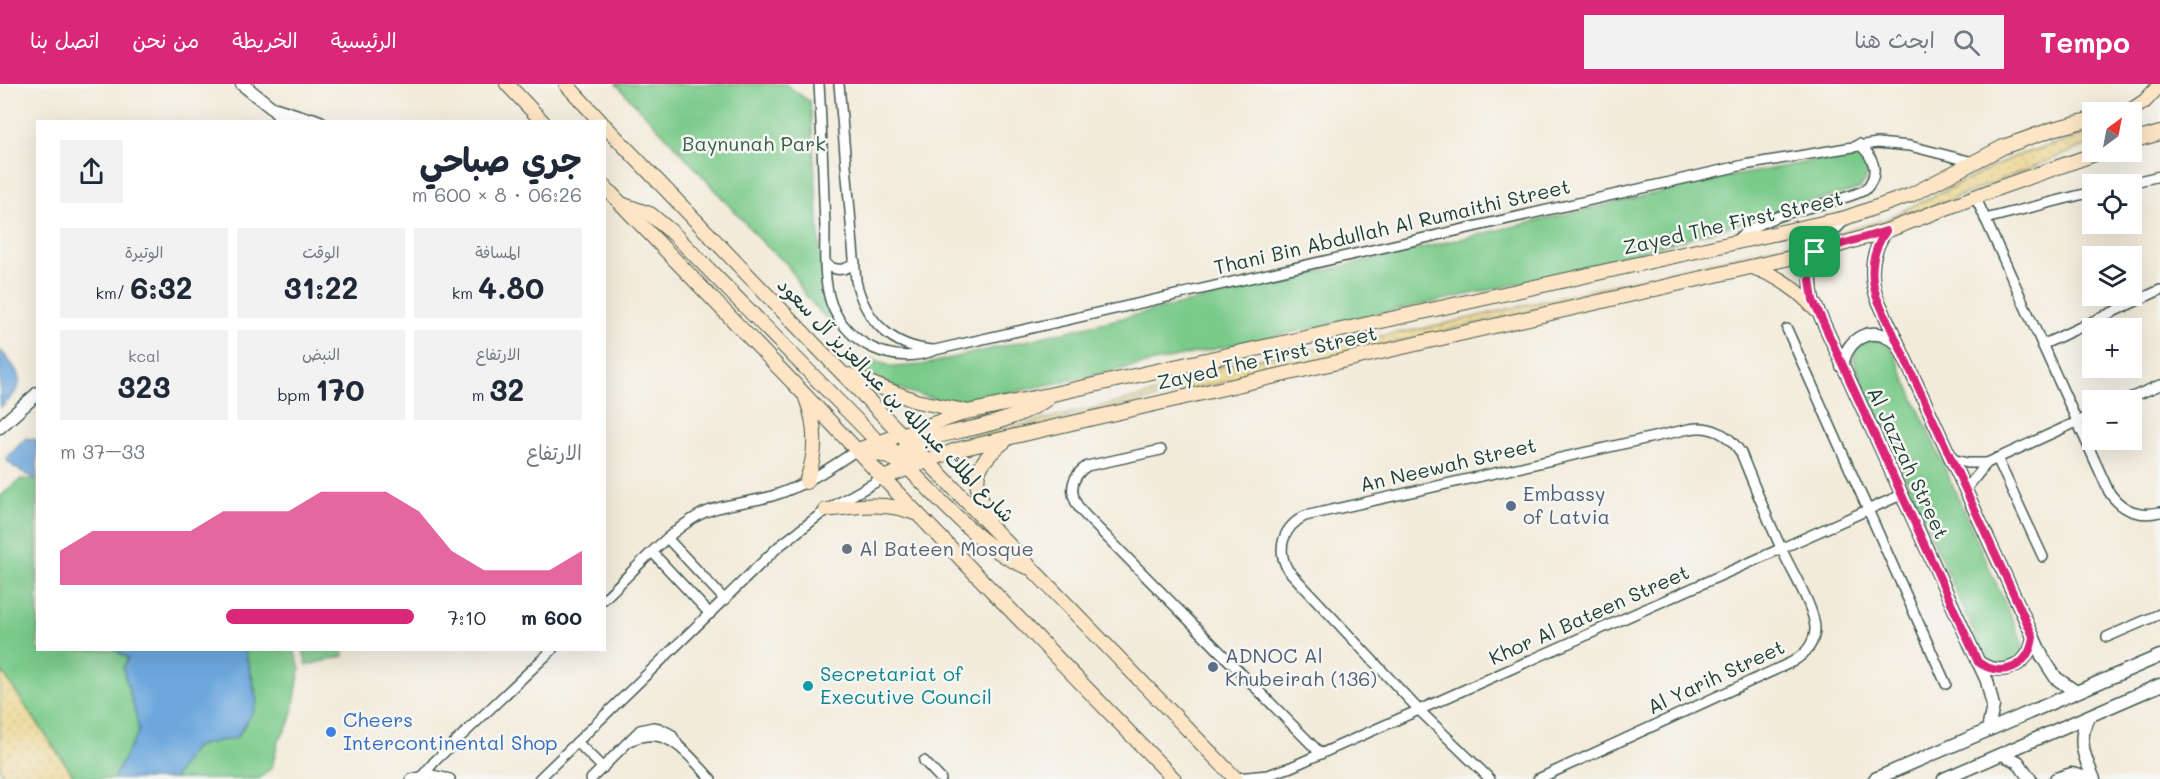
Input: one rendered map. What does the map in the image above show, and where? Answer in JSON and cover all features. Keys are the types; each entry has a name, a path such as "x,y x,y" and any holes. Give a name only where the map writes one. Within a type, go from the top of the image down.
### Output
{"main road":[{"path":"507,84 541,120"},
{"name":"شارع الملك عبدالله بن عبدالعزيز آل سعود","path":"566,84 600,120"},
{"path":"2142,103 2160,85"},
{"path":"2142,108 2160,103"},
{"name":"Zayed The First Street","path":"857,450 878,442 907,438 967,411 1053,394 1845,218 1911,195 2003,147 2053,129 2082,122"},
{"name":"شارع الملك عبدالله بن عبدالعزيز آل سعود","path":"606,126 1236,779"},
{"path":"2142,138 2160,133"},
{"name":"Zayed The First Street","path":"883,478 956,450 1011,436 1815,252 1886,231 1975,196 2082,159"},
{"path":"606,188 1174,779"},
{"path":"622,204 660,220 878,442 994,550 1012,562 1033,569"},
{"path":"1752,267 1785,282 1816,310"},
{"path":"841,372 878,388 916,400 946,409 967,411"},
{"path":"804,394 815,435 813,461 806,482"},
{"path":"883,478 884,466 891,453 907,438 1013,417 1053,394"},
{"path":"996,531 978,495 977,479 985,458 1011,436"},
{"path":"857,450 928,460"},
{"path":"826,510 883,506 902,508 920,515"}],"street":[{"name":"Thani Bin Abdullah Al Rumaithi Street","path":"819,84 828,291 834,309 844,326 859,341 878,351 901,356 921,355 1744,165 1859,144 1897,144 1973,162"},
{"name":"Thani Bin Abdullah Al Rumaithi Street","path":"840,84 856,280 862,301 876,326 904,344 935,350"},
{"path":"246,85 283,120"},
{"path":"272,108 304,120"},
{"path":"1732,243 1743,233 1761,223 1865,190 1872,181 1874,165 1869,154 1859,144"},
{"path":"2142,180 2160,176"},
{"path":"1985,219 2082,195"},
{"path":"1975,196 2114,499 2133,512 2150,514 2160,512"},
{"path":"1815,252 1845,218"},
{"name":"Al Jazzah Street","path":"1886,231 1874,256 1872,276 1877,298 2051,672 2076,692"},
{"name":"Al Jazzah Street","path":"1815,252 1810,280 1816,310 1978,662 1992,697 1992,714 1988,730"},
{"path":"826,264 836,270 841,270 855,262"},
{"path":"2042,345 2160,290"},
{"path":"1787,329 1946,684"},
{"path":"1842,366 1849,347 1866,335 1879,334 1898,344"},
{"path":"2142,393 2160,385"},
{"path":"0,427 36,395"},
{"path":"1952,459 1967,463 1987,463 2082,420"},
{"name":"An Neewah Street","path":"1419,710 1288,570 1282,557 1282,543 1288,529 1298,519 1666,434 1705,428 1720,432 1737,446 1781,549"},
{"name":"Zayed The First Street","path":"606,597 683,525 704,513 729,504 774,495 806,482 857,450"},
{"path":"1161,450 1087,466 1078,473 1073,483 1074,501 1086,516 1320,754"},
{"path":"1998,458 2043,557"},
{"path":"1966,489 1987,463"},
{"name":"Zayed The First Street","path":"539,779 778,547 826,510 883,478"},
{"name":"Khor Al Bateen Street","path":"1236,779 1258,777 1291,767 1901,495"},
{"path":"668,539 725,600"},
{"name":"Al Yarih Street","path":"1538,779 1792,662 1805,652 1814,638 1814,621 1781,549"},
{"path":"653,553 710,614"},
{"path":"2107,637 2160,614"},
{"path":"1978,662 1997,670 2011,669 2027,656 2033,636"},
{"path":"423,775 551,651"},
{"path":"1875,779 2160,656"},
{"path":"1944,779 2160,686"},
{"path":"1419,710 1490,779"},
{"path":"2088,717 2082,731 2082,746 2092,779"},
{"path":"591,779 627,744 639,737 653,735 666,738 678,745 711,779"},
{"path":"577,742 603,768"},
{"path":"2002,754 2018,762 2030,779"},
{"path":"924,761 941,779"},
{"path":"1284,779 1291,767"},
{"path":"2056,779 2072,774 2092,779"},
{"path":"411,779 423,775 450,779"}],"sand":[{"path":"2082,136 2082,147 1963,195 1840,239 954,445 953,441 1174,389 1220,366 1436,326 1837,233 1884,220 2016,156"},
{"path":"0,669 76,779 4,779 0,769"}],"green space":[{"name":"Baynunah Park","path":"616,84 785,84 810,102 823,293 836,329 806,296 787,264 765,245"},
{"path":"1851,154 1865,159 1867,164 1868,172 1859,189 1559,275 958,404 897,388 863,371 864,364 871,359 893,367 922,365 1712,180"},
{"path":"1865,339 1882,340 1891,347 2023,644 2022,654 2010,668 1987,662 1854,361 1855,350"},
{"path":"21,479 36,480 36,651 117,651 128,658 123,668 139,731 113,779 76,779 0,669 0,497"},
{"path":"245,651 294,651 300,669 291,720 278,742 272,767 259,779 173,779 194,748 236,738 255,704 254,686"},
{"path":"303,651 343,651 344,656 307,665"}],"water":[{"path":"0,350 17,373 19,385 0,408"},
{"path":"26,438 36,440 36,479 14,467 6,459"},
{"path":"117,651 245,651 257,702 236,738 194,748 173,779 113,779 139,731 123,668 128,658"}],"place":[{"name":"Embassy of Latvia","path":"1511,506"},
{"name":"Al Bateen Mosque","path":"847,549"},
{"name":"ADNOC Al Khubeirah (136)","path":"1213,667"},
{"name":"Secretariat of Executive Council","path":"808,686"},
{"name":"Cheers Intercontinental Shop","path":"331,732"}],"route":[{"path":"1886,231 1876,247 1872,265 1873,288 2033,636 2031,650 2027,656 2011,669 1990,669 1978,662 1816,310 1810,280 1815,252 1886,231"}]}
